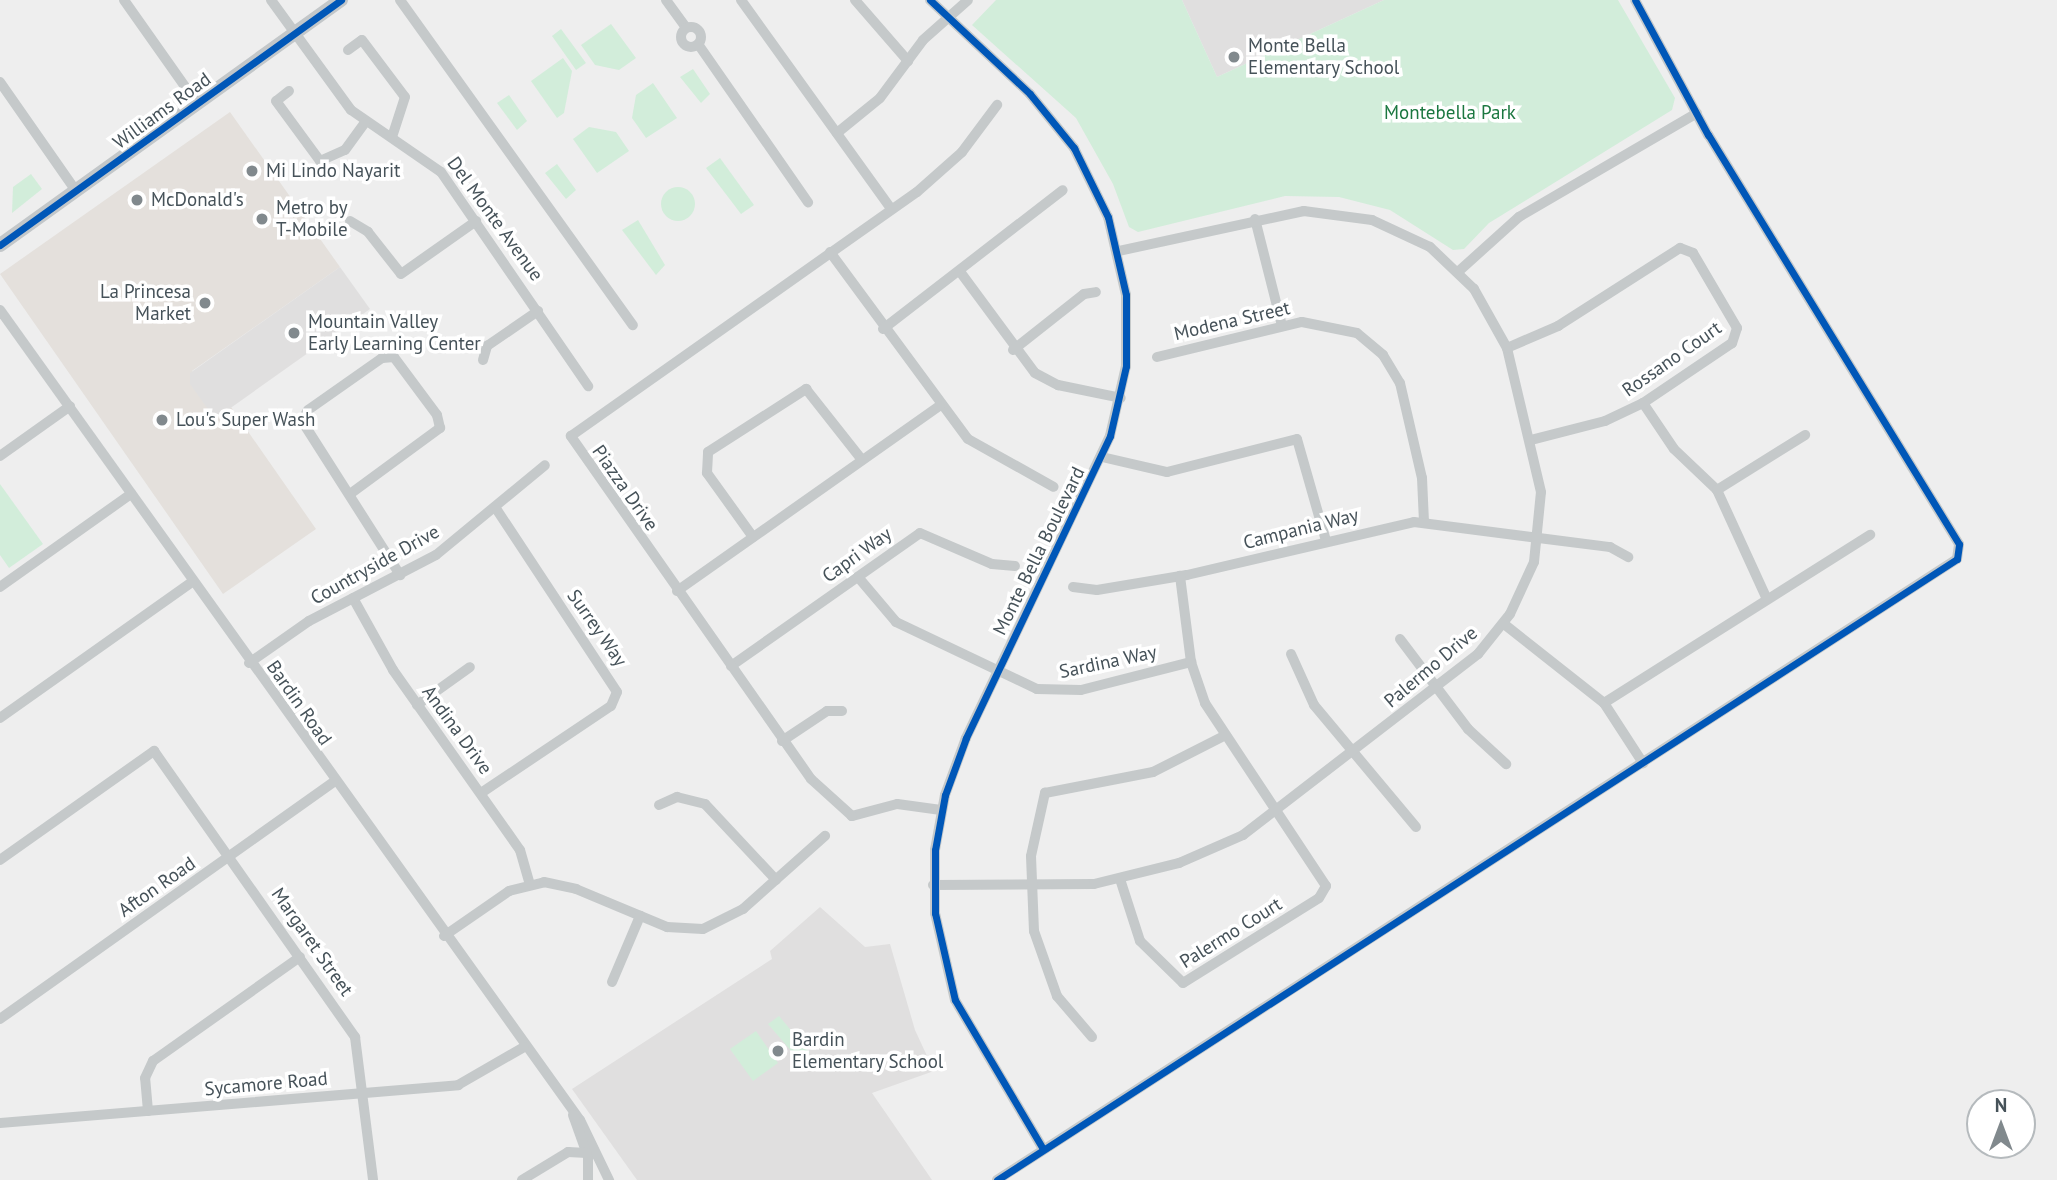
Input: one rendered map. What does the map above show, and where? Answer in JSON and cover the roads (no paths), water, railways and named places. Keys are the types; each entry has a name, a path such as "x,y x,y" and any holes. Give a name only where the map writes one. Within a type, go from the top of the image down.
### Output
{"main road":[{"name":"Williams Road","path":"0,245 341,0"}],"street":[{"path":"124,0 198,105"},
{"name":"Del Monte Avenue","path":"271,0 365,122 434,163 476,220 588,386"},
{"path":"400,0 633,325"},
{"path":"666,0 686,28 698,30 698,44 808,202"},
{"path":"741,0 891,209"},
{"path":"855,0 908,61"},
{"name":"Monte Bella Boulevard","path":"930,0 944,18 1056,123 1096,188 1119,251 1128,333 1121,398 1102,457 957,758 941,810 933,885 941,951 958,1007 1043,1149"},
{"path":"837,133 880,98 944,18 968,0"},
{"path":"997,1180 1957,559 1960,551 1708,135 1635,0"},
{"path":"348,50 362,40 405,97 392,137"},
{"path":"0,82 76,191"},
{"path":"289,91 276,101 320,161 345,150 365,122"},
{"name":"Piazza Drive","path":"941,810 897,804 852,816 782,741 571,436 891,209 962,152 997,105"},
{"path":"1459,271 1519,217 1697,113"},
{"path":"884,329 961,273 1046,197 1063,190"},
{"name":"Palermo Drive","path":"933,885 1029,887 1120,879 1203,854 1281,811 1435,688 1504,624 1530,574 1539,536 1541,492 1531,440 1507,348 1492,315 1459,271 1415,238 1371,220 1316,211 1255,219 1119,251"},
{"path":"1255,219 1282,326"},
{"path":"350,222 368,232 401,274 476,220"},
{"name":"Rossano Court","path":"1507,348 1558,326 1687,248 1737,336 1643,403 1605,421 1531,440"},
{"path":"830,252 939,406 985,452 1054,487"},
{"path":"961,273 1013,350 1049,382 1121,398"},
{"path":"1013,350 1084,294 1097,292"},
{"name":"Bardin Road","path":"0,310 71,406 333,782 573,1115 602,1158 609,1180"},
{"path":"483,360 488,346 538,311"},
{"name":"Modena Street","path":"1157,357 1282,326 1314,322 1347,328 1390,363 1415,441 1424,522"},
{"path":"350,494 440,428 400,361 382,358 308,410 304,430 350,494 400,575"},
{"path":"754,537 707,473 708,453 806,389 818,396 862,460"},
{"path":"1643,403 1674,449 1717,490 1767,599"},
{"path":"0,456 71,406"},
{"path":"677,591 939,406"},
{"path":"1717,490 1805,435"},
{"path":"1102,457 1167,472 1297,439 1326,541"},
{"name":"Countryside Drive","path":"249,663 352,598 400,575 497,510 545,465"},
{"path":"0,587 131,494"},
{"name":"Surrey Way","path":"481,793 611,706 617,692 497,510"},
{"name":"Campania Way","path":"1073,587 1097,590 1180,576 1326,541 1424,522 1610,547 1628,557"},
{"name":"Capri Way","path":"731,666 920,533 992,564 1015,566"},
{"path":"1604,703 1870,535"},
{"path":"1180,576 1191,662 1222,737 1281,811"},
{"name":"Sardina Way","path":"858,577 896,622 1038,689 1069,691 1191,662"},
{"path":"0,718 192,582"},
{"name":"Andina Drive","path":"352,598 417,705 520,850 530,884"},
{"path":"1504,624 1604,703 1643,763"},
{"path":"1400,639 1435,688 1506,764"},
{"path":"1291,654 1309,697 1353,755 1416,827"},
{"path":"417,705 470,667"},
{"path":"782,741 827,711 842,711"},
{"path":"1092,1037 1074,1022 1048,975 1029,887 1047,789 1153,772 1222,737"},
{"name":"Margaret Street","path":"0,860 154,751 355,1037 366,1093 373,1180"},
{"name":"Afton Road","path":"0,1019 333,782"},
{"path":"659,805 677,797 705,804 776,880"},
{"name":"Palermo Court","path":"1120,879 1140,941 1174,980 1189,982 1324,893 1323,875 1281,811"},
{"path":"444,936 530,884 567,886 676,929 703,929 734,916 825,836"},
{"path":"612,982 640,916"},
{"path":"148,1111 145,1077 153,1061 300,957"},
{"name":"Sycamore Road","path":"0,1123 466,1083 524,1047"},
{"name":"Bardin Road","path":"573,1115 587,1153 588,1180"},
{"path":"522,1180 568,1152 587,1153"}],"place":[{"name":"Monte Bella Elementary School","path":"1234,57"},
{"name":"Mi Lindo Nayarit","path":"252,171"},
{"name":"McDonald's","path":"137,200"},
{"name":"Metro by T-Mobile","path":"262,219"},
{"name":"La Princesa Market","path":"205,303"},
{"name":"Mountain Valley Early Learning Center","path":"294,333"},
{"name":"Lou's Super Wash","path":"162,420"},
{"name":"Bardin Elementary School","path":"778,1051"}],"park label":[{"name":"Montebella Park","path":"1450,113"}]}
